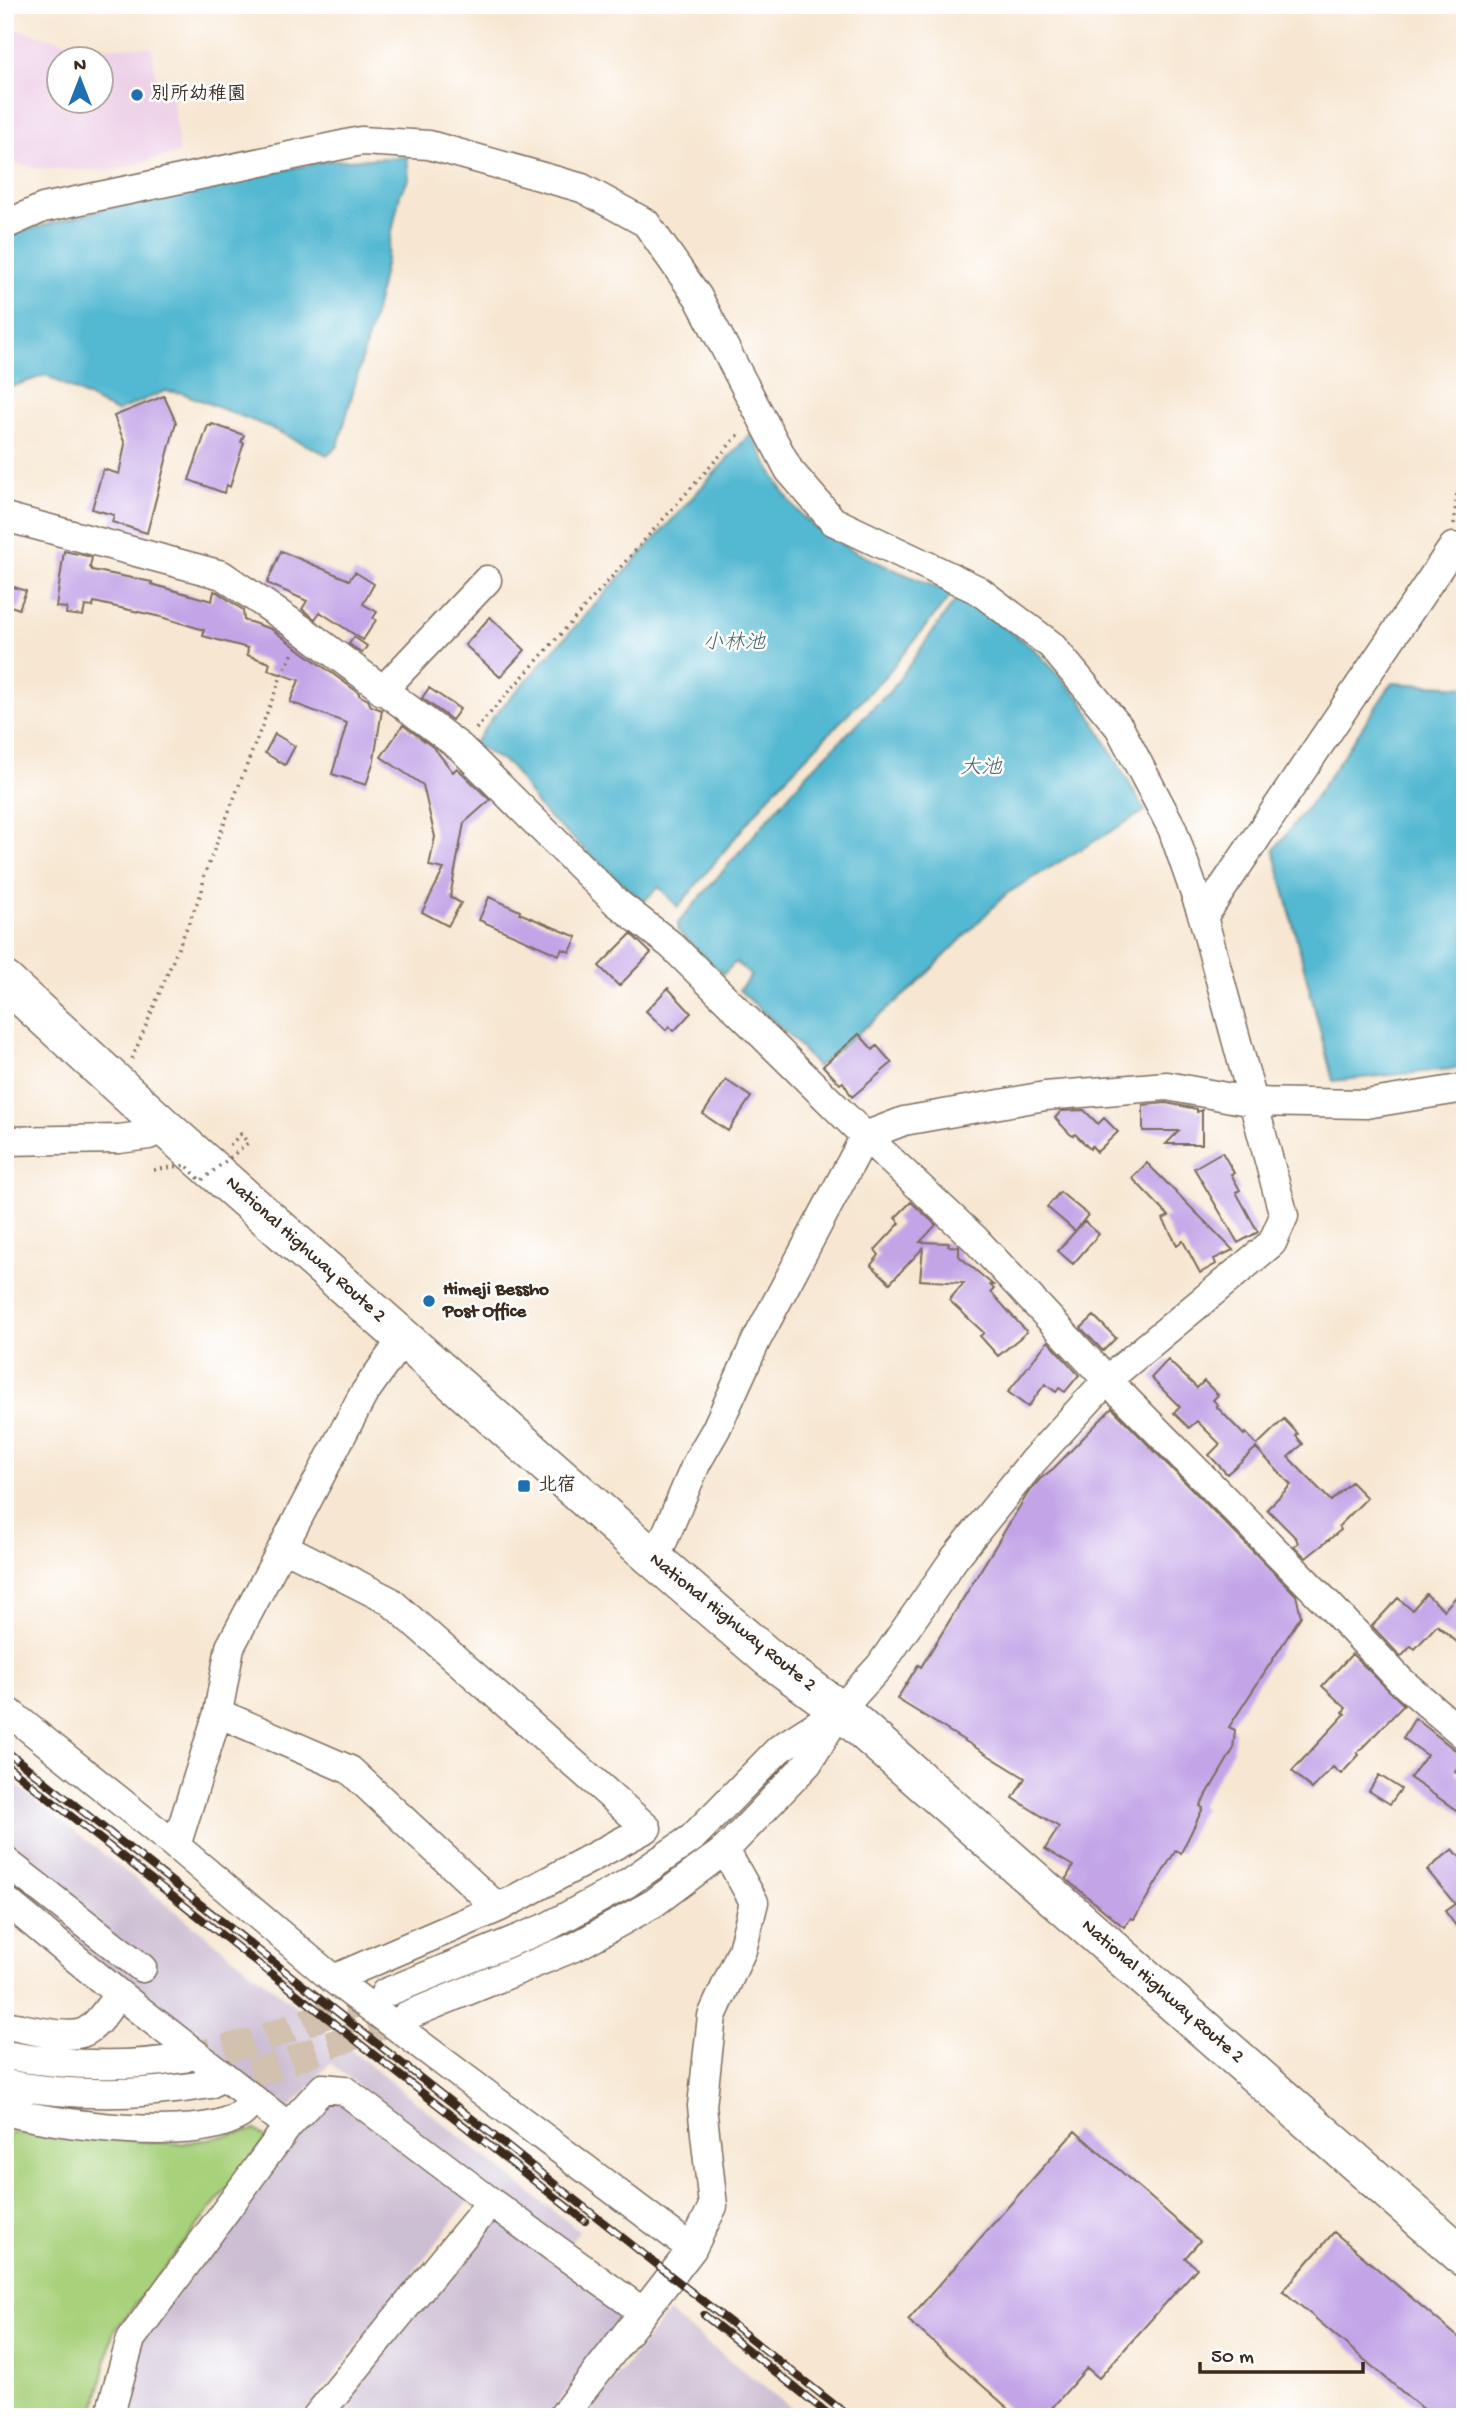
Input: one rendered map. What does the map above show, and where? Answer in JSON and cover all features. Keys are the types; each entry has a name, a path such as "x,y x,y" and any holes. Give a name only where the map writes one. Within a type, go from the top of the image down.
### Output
{"highway":[{"name":"National Highway Route 2","path":"5,981 163,1126 655,1560 770,1659 840,1710 1465,2258"}],"street":[{"path":"5,225 43,208 361,141 429,145 582,188 646,223 698,297 789,470 833,520 978,590 1051,645 1119,727 1172,828 1203,916 1284,1216 1272,1243 1107,1380 1015,1483 954,1559 880,1666 840,1710 808,1763 725,1850 654,1903 577,1946 405,2016"},
{"path":"5,517 222,575 304,631 460,747 616,902 671,945 865,1136 975,1239 1107,1380 1401,1681 1465,1736"},
{"path":"1203,916 1459,551"},
{"path":"382,691 487,580"},
{"path":"655,1560 697,1462 716,1429 756,1341 865,1136 904,1121 1045,1096 1167,1086 1253,1102 1366,1104 1465,1088"},
{"path":"5,1141 118,1139 149,1135 163,1126"},
{"path":"176,1846 218,1713 230,1647 363,1395 403,1338"},
{"path":"284,1547 390,1601 647,1828 498,1908 333,1979"},
{"path":"5,1709 176,1846 333,1979 692,2249"},
{"path":"385,1993 547,1927 626,1884 692,1838 779,1749 840,1710"},
{"path":"218,1713 350,1770 498,1908"},
{"path":"562,2417 692,2249 713,2206 702,2106 712,2016 742,1950 754,1902 725,1850"},
{"path":"5,1861 142,1968"},
{"path":"5,1900 119,1994 288,2126"},
{"path":"5,2025 57,2034 82,2033 93,2026 119,1994"},
{"path":"5,2054 37,2061 103,2065 184,2058"},
{"path":"5,2084 36,2090 106,2095 174,2091 210,2084"},
{"path":"109,2417 131,2339 288,2126 323,2088 344,2090 491,2202 643,2312"},
{"path":"5,2111 39,2120 164,2130 214,2125 239,2116 254,2100"},
{"path":"316,2417 491,2202"}],"path":[{"path":"460,747 758,412"},
{"path":"1459,551 1457,493 1465,472"},
{"path":"121,1087 202,891 204,876 282,674 304,631"},
{"path":"154,1170 186,1165 201,1181 248,1143 242,1134 229,1146"}],"shaded area":[{"name":"別所幼稚園","path":"5,27 85,46 46,46 46,116 116,116 116,47 152,47 157,88 172,89 179,153 110,171 33,168 5,161"},
{"path":"5,1776 579,2231 565,2248 330,2063 288,2111 5,1887"},
{"path":"334,2093 470,2199 302,2417 123,2417 139,2343"},
{"path":"495,2213 628,2315 547,2417 334,2417"},
{"path":"668,2313 803,2417 585,2417"}],"green space":[{"path":"256,2130 266,2139 113,2333 93,2417 5,2417 5,2145 11,2132 181,2144"}],"water":[{"path":"407,157 409,179 400,194 375,312 338,446 328,455 264,425 182,393 165,391 116,412 46,375 11,387 5,385 5,239 19,232 154,196 327,161"},
{"name":"小林池","path":"751,433 784,493 812,524 829,537 870,559 952,594 887,674 776,788 678,907 659,887 643,902 542,811 510,766 474,744 492,718"},
{"name":"大池","path":"959,595 1034,649 1081,699 1145,811 1006,894 915,986 817,1067 794,1040 739,990 751,976 736,962 723,974 678,931 678,923 804,777 892,689"},
{"path":"1392,683 1465,687 1465,1065 1451,1069 1333,1081 1274,850 1316,796"}],"building":[{"path":"164,396 176,422 147,533 112,522 114,515 92,509 103,469 119,474 125,444 114,416"},
{"path":"208,425 244,435 230,487 227,485 224,493 189,480"},
{"path":"64,551 92,557 92,570 152,582 151,584 212,601 214,591 217,592 243,610 244,620 271,629 359,693 371,706 382,710 374,760 366,785 332,774 347,723 290,702 299,680 268,670 270,663 247,655 248,648 203,636 204,630 161,617 94,602 93,607 85,606 83,616 66,614 67,608 56,607"},
{"path":"281,551 349,580 355,572 374,584 363,604 377,612 373,618 376,620 363,640 320,612 315,619 302,609 307,601 267,583"},
{"path":"5,584 26,591 19,609 5,604"},
{"path":"490,617 525,650 500,677 465,645"},
{"path":"354,637 367,646 362,653 349,644"},
{"path":"429,688 460,709 452,720 422,698"},
{"path":"403,725 434,748 453,772 457,768 490,800 464,823 450,897 461,903 448,926 422,912 444,869 429,866 435,837 423,785 381,757"},
{"path":"275,734 295,746 285,765 265,753"},
{"path":"489,897 520,911 519,913 577,937 570,952 562,949 559,955 479,920"},
{"path":"631,934 651,953 619,986 599,966"},
{"path":"668,988 691,1013 674,1031 669,1026 666,1030 646,1011"},
{"path":"859,1034 873,1050 877,1046 892,1063 852,1097 843,1082 840,1084 823,1066"},
{"path":"726,1080 751,1097 728,1131 703,1114"},
{"path":"1166,1103 1197,1109 1197,1112 1202,1110 1202,1144 1166,1144 1179,1131 1143,1131 1143,1105"},
{"path":"1084,1110 1098,1124 1104,1118 1118,1132 1097,1152 1092,1146 1090,1149 1075,1134 1070,1134 1055,1118 1061,1111"},
{"path":"1222,1152 1240,1190 1236,1192 1258,1232 1238,1243 1194,1168"},
{"path":"1147,1163 1233,1250 1214,1259 1216,1264 1200,1273 1183,1241 1177,1245 1163,1219 1169,1216 1132,1178"},
{"path":"1060,1192 1088,1215 1075,1231 1047,1207"},
{"path":"911,1202 936,1225 920,1242 949,1243 948,1246 959,1247 959,1256 993,1285 990,1285 994,1289 991,1292 1027,1332 998,1356 980,1336 984,1333 949,1300 964,1283 920,1280 923,1248 890,1283 871,1265 879,1255 875,1250 900,1223 895,1218"},
{"path":"1084,1221 1099,1234 1073,1264 1058,1251"},
{"path":"1094,1316 1116,1338 1103,1351 1081,1328"},
{"path":"1048,1341 1079,1375 1065,1392 1059,1388 1056,1392 1045,1384 1028,1407 1008,1392"},
{"path":"1168,1360 1197,1388 1204,1381 1218,1395 1213,1400 1218,1405 1216,1406 1257,1445 1284,1419 1303,1444 1288,1457 1331,1501 1351,1482 1367,1498 1339,1526 1341,1530 1306,1558 1294,1546 1298,1543 1296,1538 1267,1509 1291,1485 1256,1448 1227,1474 1209,1455 1220,1444 1197,1421 1189,1428 1174,1413 1180,1407 1151,1378"},
{"path":"1112,1408 1296,1595 1301,1616 1229,1727 1235,1730 1233,1750 1200,1806 1203,1808 1181,1853 1176,1850 1134,1919 1131,1918 1124,1927 1066,1879 1073,1866 1045,1849 1059,1827 1013,1798 1025,1778 897,1699 918,1665 921,1667 1028,1493"},
{"path":"1465,1587 1465,1649 1437,1625 1415,1649 1411,1646 1401,1657 1372,1626 1398,1598 1412,1610 1426,1594 1444,1610"},
{"path":"1352,1654 1404,1705 1357,1753 1359,1755 1341,1774 1333,1767 1312,1789 1292,1771 1345,1714 1343,1712 1346,1708 1322,1686"},
{"path":"1415,1718 1454,1749 1465,1753 1465,1759 1455,1772 1465,1779 1465,1816 1410,1778 1427,1755 1403,1738"},
{"path":"1379,1775 1401,1789 1390,1804 1369,1791"},
{"path":"1453,1849 1465,1863 1465,1938 1445,1911 1455,1904 1427,1870"},
{"path":"1075,2131 1200,2241 1185,2258 1197,2268 1099,2378 1087,2368 1044,2417 1018,2417 908,2320"},
{"path":"1334,2232 1465,2343 1465,2417 1432,2417 1283,2291"}],"tunnel":[{"path":"184,2058 254,2042 384,1993"},
{"path":"210,2084 268,2069 406,2016"}],"railway":[{"path":"5,1750 850,2417"},
{"path":"5,1764 585,2221"},
{"path":"704,2315 832,2417"}],"place":[{"name":"別所幼稚園","path":"137,95"},
{"name":"Himeji Bessho Post Office","path":"429,1301"},
{"name":"北宿","path":"524,1486"}]}
